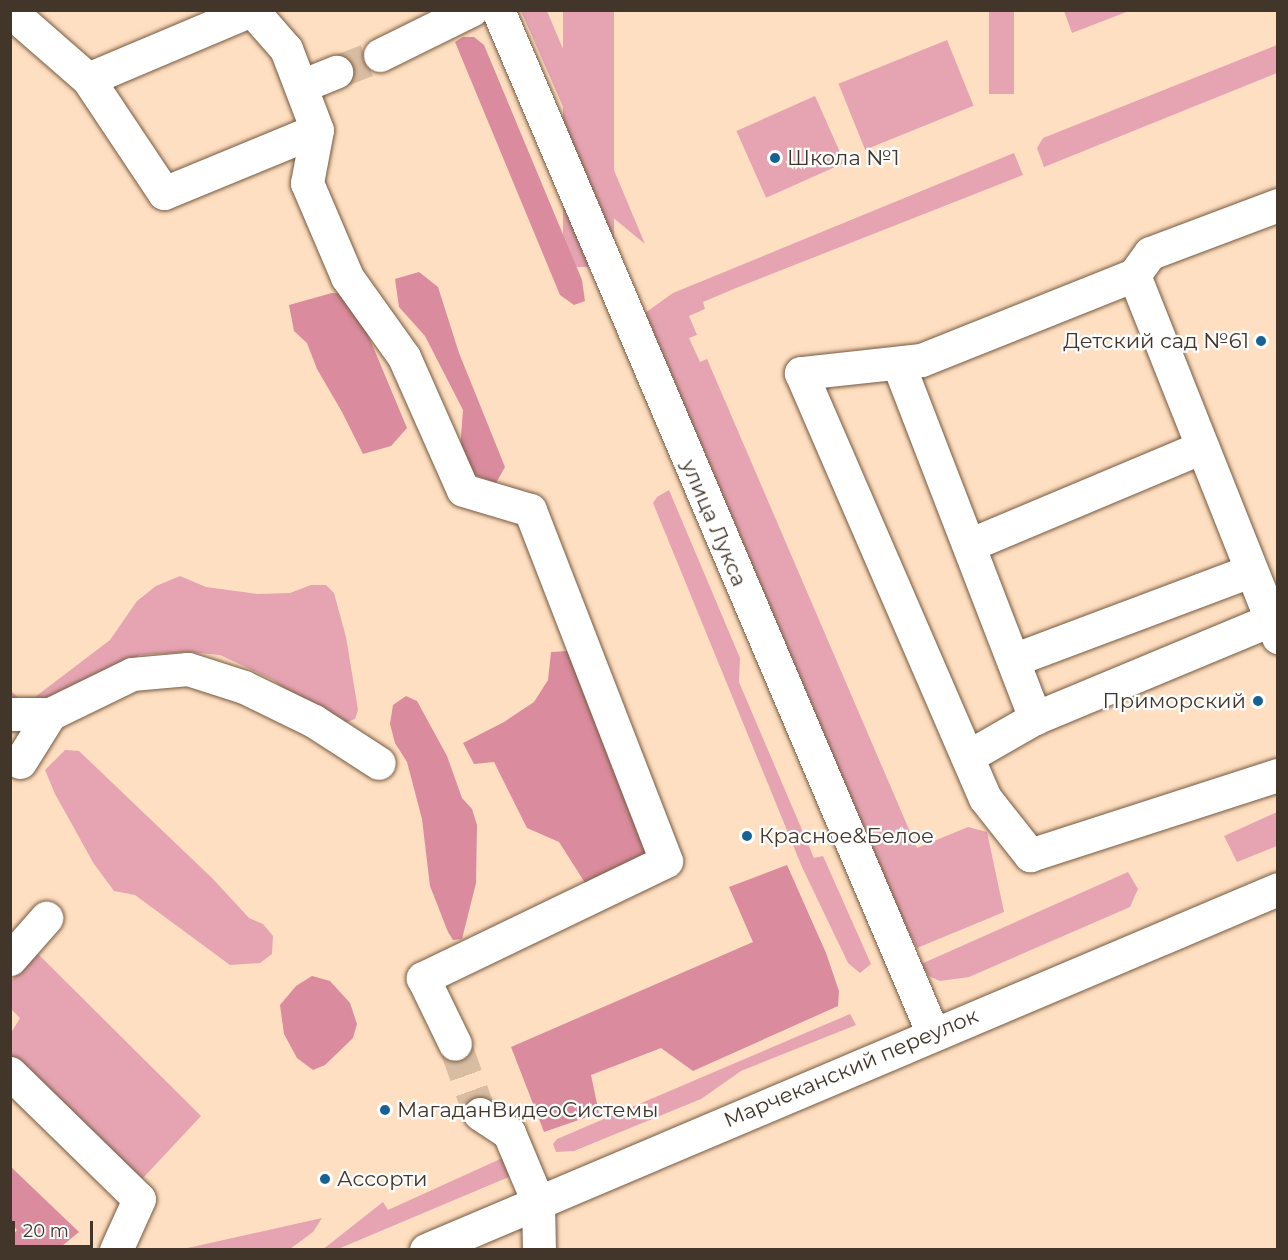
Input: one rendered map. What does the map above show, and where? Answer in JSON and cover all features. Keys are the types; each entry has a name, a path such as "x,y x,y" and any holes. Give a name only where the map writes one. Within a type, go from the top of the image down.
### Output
{"street":[{"path":"88,79 251,10 286,49 317,130 307,183 347,277 404,357 462,490 530,510 666,861 423,978 454,1044"},
{"path":"380,55 471,10"},
{"name":"улица Лукса","path":"498,10 933,1034"},
{"path":"10,11 88,79 164,193 317,130"},
{"path":"301,86 336,72"},
{"path":"1278,205 1150,253 1134,275 921,360 801,373 985,798 1030,855 1278,775"},
{"path":"967,757 1035,718 1274,629 1134,275"},
{"path":"898,363 1035,718"},
{"path":"969,545 1202,447"},
{"path":"1013,660 1250,571"},
{"path":"10,714 50,714 132,674 188,669 244,687 314,721 379,763"},
{"path":"20,762 50,714"},
{"name":"Марчеканский переулок","path":"426,1250 1277,890"},
{"path":"10,958 46,918"},
{"path":"10,1073 140,1198 116,1250"},
{"path":"480,1114 509,1133 538,1202 539,1250"}],"shaded area":[{"path":"521,11 547,11 645,244 611,216"},
{"path":"563,11 614,11 614,267 563,267"},
{"path":"989,11 1014,11 1014,94 989,94"},
{"path":"1064,11 1129,11 1072,33"},
{"path":"463,37 474,37 484,45 582,280 585,301 574,305 560,295 455,42"},
{"path":"947,40 974,106 865,150 839,84"},
{"path":"1277,45 1277,73 1044,167 1037,148 1043,138"},
{"path":"815,96 845,163 766,198 736,131"},
{"path":"1014,153 1023,175 736,288 703,302 705,309 689,316 697,335 689,338 700,362 707,359 917,848 968,827 987,832 1004,912 917,948 889,893 645,313 673,293"},
{"path":"419,272 438,287 459,353 505,467 496,483 470,473 460,449 463,410 425,336 399,307 395,279"},
{"path":"332,293 351,294 407,428 391,446 363,454 317,369 307,343 294,331 289,305"},
{"path":"669,490 740,658 739,682 814,858 823,856 871,964 860,973 848,963 802,867 653,503 657,497"},
{"path":"180,576 206,587 257,594 290,593 311,585 326,585 334,593 346,637 358,710 355,719 345,723 306,705 273,680 220,655 188,652 140,655 47,705 11,707 11,691 19,698 35,697 110,640 137,601 156,586"},
{"path":"567,651 650,858 589,889 559,842 527,828 494,762 474,764 463,743 504,722 534,702 548,680 551,652"},
{"path":"406,696 417,701 447,756 462,798 472,809 477,825 476,883 462,939 453,940 448,932 430,886 422,819 407,762 395,743 390,724 393,705"},
{"path":"65,750 79,751 213,879 249,918 263,924 273,936 272,954 260,963 230,965 135,895 114,891 94,864 55,794 45,770"},
{"path":"1277,812 1277,846 1237,862 1224,836"},
{"path":"787,865 826,953 839,991 838,1006 693,1071 661,1048 591,1075 599,1113 544,1132 511,1047 753,942 729,887"},
{"path":"1128,872 1138,889 1130,907 969,977 940,981 929,976 921,964"},
{"path":"37,953 201,1116 143,1178 123,1168 11,1057 11,1033 20,1018 11,1009 10,982"},
{"path":"312,976 330,981 350,1003 357,1024 353,1038 325,1065 313,1070 297,1058 284,1034 280,1005 296,986"},
{"path":"850,1014 856,1025 741,1071 701,1099 574,1151 556,1152 553,1144 557,1139"},
{"path":"509,1155 511,1176 338,1249 322,1250 383,1202 388,1210"},
{"path":"11,1167 79,1232 62,1246 63,1249 11,1249 11,1237 17,1230 11,1223"},
{"path":"322,1218 313,1232 290,1249 183,1249"}],"tunnel":[{"path":"336,72 380,55"},
{"path":"455,1044 480,1114"}],"place":[{"name":"Школа №1","path":"775,158"},
{"name":"Детский сад №61","path":"1261,341"},
{"name":"Приморский","path":"1258,701"},
{"name":"Красное&Белое","path":"747,836"},
{"name":"МагаданВидеоСистемы","path":"385,1110"},
{"name":"Ассорти","path":"325,1179"}]}
